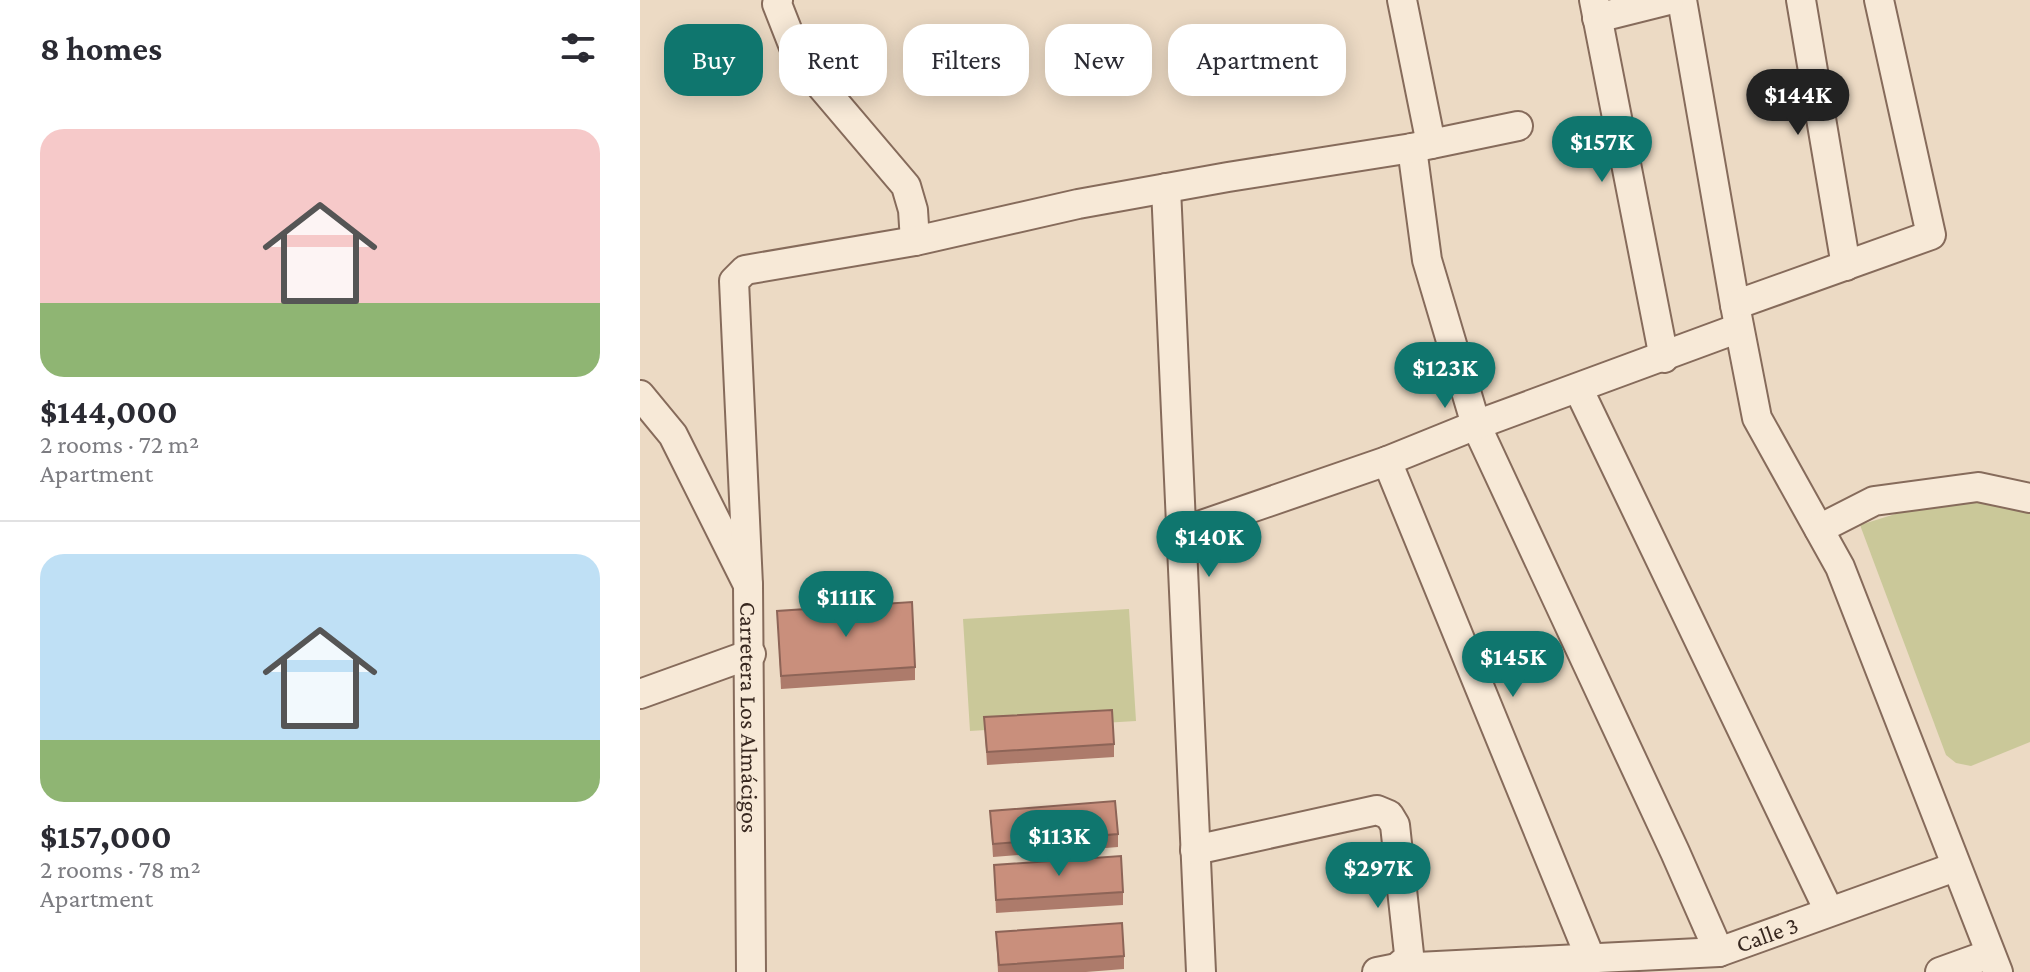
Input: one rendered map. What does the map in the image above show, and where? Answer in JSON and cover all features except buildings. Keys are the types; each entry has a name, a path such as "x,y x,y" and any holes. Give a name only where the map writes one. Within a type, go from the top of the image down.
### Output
{"street":[{"path":"778,0 799,60 906,186 913,210 915,241"},
{"path":"1402,0 1422,146 1427,260 1476,425 1719,952"},
{"path":"1664,358 1596,9 1669,0"},
{"path":"1682,0 1757,418 1840,567 1994,963 1940,972"},
{"path":"1801,0 1846,266"},
{"path":"1181,536 1190,529 1387,461 1476,425 1664,358 1737,317 1846,266 1931,235 1879,0"},
{"path":"748,585 734,281 745,270 915,241 999,220 1166,188 1422,146 1518,126"},
{"path":"1166,188 1201,972"},
{"path":"1578,388 1829,911"},
{"name":"Carretera Los Almácigos","path":"640,395 673,435 748,585 751,654 751,972"},
{"path":"1387,461 1590,957"},
{"path":"1819,529 1874,501 1978,487 2030,498"},
{"path":"640,694 751,654"},
{"path":"1195,850 1383,811 1395,825 1409,954 1391,971"},
{"name":"Calle 3","path":"1391,971 1590,957 1719,952 1955,867"}],"shaded area":[{"path":"1956,500 2014,503 2030,507 2030,742 1971,766 1956,763 1946,755 1860,525 1908,510"},
{"path":"1129,609 1136,721 970,731 963,619"}]}
